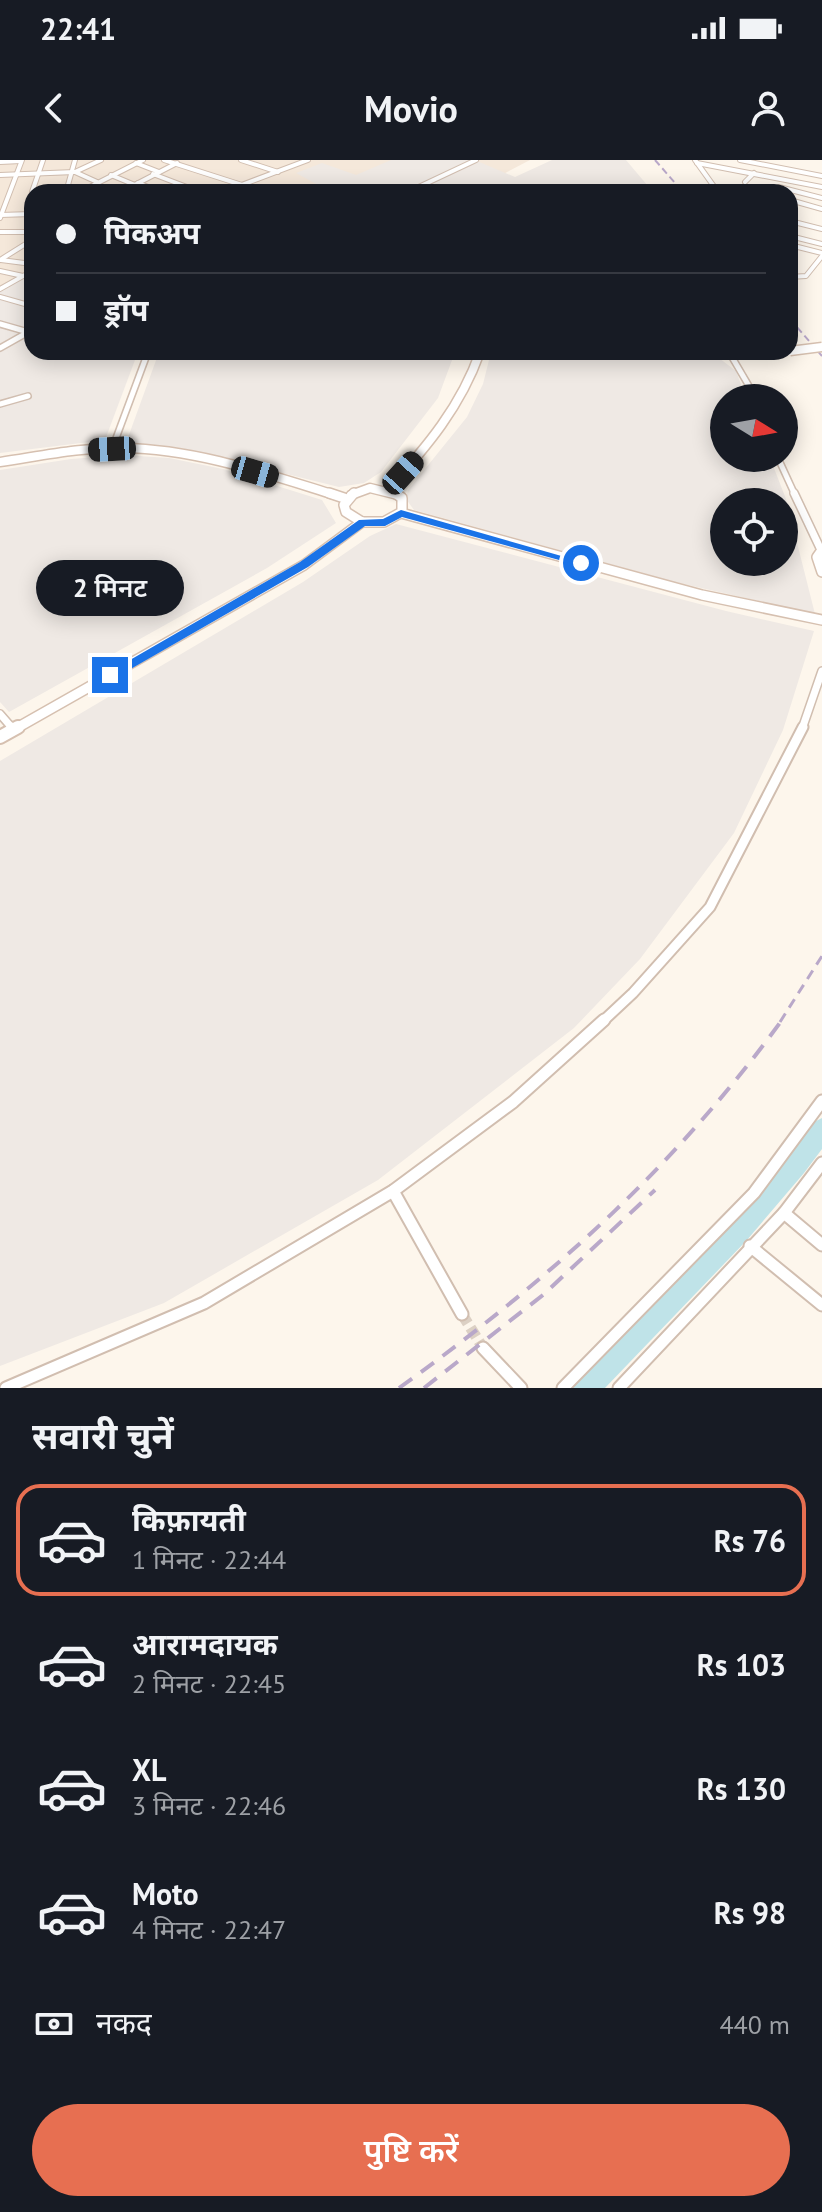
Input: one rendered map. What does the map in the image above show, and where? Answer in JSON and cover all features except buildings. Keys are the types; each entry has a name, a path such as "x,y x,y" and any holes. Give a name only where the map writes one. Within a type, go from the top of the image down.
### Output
{"street":[{"path":"0,162 22,160 3,201 0,216 24,214"},
{"path":"35,184 43,160"},
{"path":"69,184 75,160"},
{"path":"0,175 73,172 101,160"},
{"path":"94,184 143,160"},
{"path":"164,160 239,184"},
{"path":"241,160 279,173"},
{"path":"245,184 307,160"},
{"path":"425,184 476,160"},
{"path":"744,160 822,176"},
{"path":"770,166 774,160"},
{"path":"696,162 822,187"},
{"path":"696,162 712,184"},
{"path":"136,163 181,184"},
{"path":"111,175 137,184 177,163"},
{"path":"723,177 729,169"},
{"path":"783,184 798,171"},
{"path":"73,172 97,182"},
{"path":"745,182 754,173"},
{"path":"0,188 11,187"},
{"path":"798,192 822,198"},
{"path":"798,202 822,209"},
{"path":"798,223 822,229"},
{"path":"0,232 21,232 12,252"},
{"path":"798,238 822,244"},
{"path":"24,245 0,260 24,263"},
{"path":"798,248 822,255 806,276 798,276"},
{"path":"0,271 24,274"},
{"path":"0,289 24,276"},
{"path":"0,297 24,304"},
{"path":"0,324 24,330"},
{"path":"0,348 24,334"},
{"path":"798,350 822,347"},
{"path":"112,449 145,360"},
{"path":"388,489 458,405 469,386 477,360"},
{"path":"734,360 748,384"},
{"path":"0,404 28,396"},
{"path":"0,462 112,449 196,456 347,499 364,489 388,489 402,498 404,504 401,513 385,522 362,522 346,512 347,499"},
{"path":"785,472 821,550 817,557 822,572"},
{"path":"401,513 702,595 822,620"},
{"path":"0,737 304,565 362,522"},
{"path":"6,1388 204,1303 393,1191 524,1092 633,993 710,907 796,744 815,698 822,671"},
{"path":"0,714 14,730"},
{"path":"563,1388 754,1193 822,1101"},
{"path":"623,1387 750,1246 784,1213 822,1163"},
{"path":"393,1191 462,1314"},
{"path":"784,1213 822,1245"},
{"path":"750,1246 822,1305"},
{"path":"483,1348 521,1388"}],"shaded area":[{"path":"0,160 530,160 484,184 24,184 24,348 0,364"},
{"path":"391,160 471,160 419,184 316,184 296,173 322,163 356,175"},
{"path":"552,160 626,160 646,184 428,184 477,161 515,177"},
{"path":"24,278 24,360 135,360 105,440 0,453 0,291"},
{"path":"156,360 452,360 438,398 381,472 364,483 339,487 181,448 126,443"},
{"path":"489,360 722,360 736,371 741,384 710,384 710,472 775,472 782,488 710,488 710,576 798,576 798,547 815,614 675,582 414,510 406,499 408,490 467,417 483,384"},
{"path":"123,455 169,458 223,469 322,500 336,523 267,568 9,712 0,702 0,470"},
{"path":"396,524 726,611 814,631 783,730 734,833 640,959 574,1028 378,1180 164,1303 0,1366 0,761 303,582 370,536"}],"waterway":[{"path":"586,1388 739,1231 822,1130"}],"tunnel":[{"path":"462,1314 483,1348"}],"railway":[{"path":"655,160 676,184"},
{"path":"798,328 822,356"},
{"path":"780,1022 822,956"},
{"path":"399,1388 507,1306 606,1219 698,1125 782,1020"},
{"path":"424,1388 543,1295 655,1190"}],"route":[{"path":"110,675 304,565 362,522 385,522 401,513 581,563"}]}
